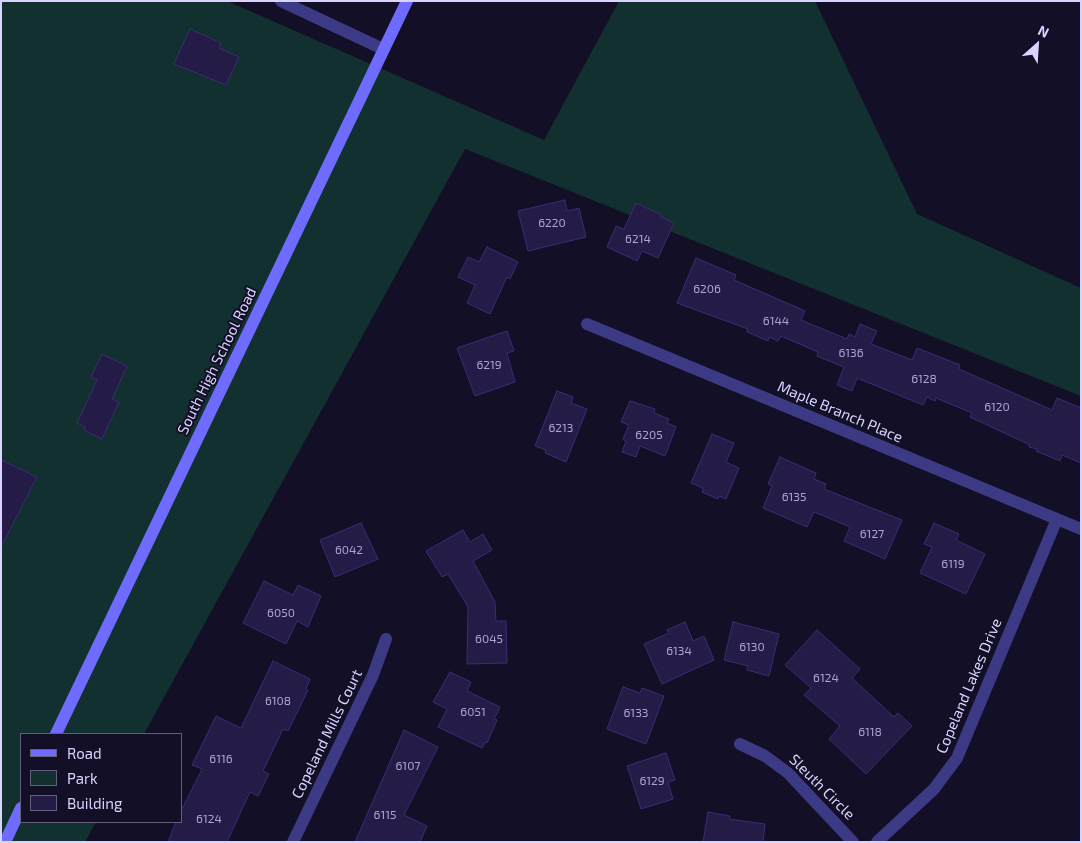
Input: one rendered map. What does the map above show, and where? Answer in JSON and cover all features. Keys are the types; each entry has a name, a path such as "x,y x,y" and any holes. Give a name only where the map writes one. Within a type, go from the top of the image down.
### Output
{"main road":[{"name":"South High School Road","path":"56,733 407,1"},
{"path":"5,842 20,810"}],"street":[{"path":"281,1 383,50"},
{"name":"Maple Branch Place","path":"587,324 1081,529"},
{"name":"Copeland Lakes Drive","path":"877,842 934,789 957,758 1057,519"},
{"name":"Copeland Mills Court","path":"293,842 374,675 386,639"},
{"name":"Sleuth Circle","path":"740,744 765,756 788,774 853,842"}],"green space":[{"path":"1,1 227,1 544,140 619,1 815,1 917,214 1081,288 1081,396 465,149 145,733 20,733 20,823 95,823 85,842 1,842"}],"building":[{"path":"190,29 221,43 219,48 239,57 226,85 174,64"},
{"path":"565,200 567,211 579,208 586,237 528,251 518,211"},
{"path":"636,203 674,223 658,258 642,251 637,261 607,247 616,226 624,229"},
{"path":"487,247 518,262 510,279 507,277 490,314 467,303 475,285 458,277 468,257 479,262"},
{"path":"696,258 736,275 734,280 805,311 801,320 847,339 849,334 855,337 860,324 877,331 871,344 912,360 917,348 960,365 959,369 1052,410 1057,398 1081,408 1081,463 1062,455 1060,461 1036,451 1037,449 1029,447 1030,445 970,417 972,413 936,398 935,401 927,397 923,405 857,378 852,391 837,385 844,367 817,356 818,352 781,336 778,341 769,337 768,341 747,332 748,329 677,303"},
{"path":"507,331 514,351 507,353 515,382 475,396 457,348"},
{"path":"102,354 127,366 112,399 119,402 102,439 84,430 85,427 77,423 97,380 91,377"},
{"path":"557,391 573,397 571,403 587,409 566,462 545,453 546,450 535,446"},
{"path":"630,401 655,409 654,413 669,419 667,423 676,427 665,456 640,446 636,457 622,452 626,441 623,439 629,425 621,422"},
{"path":"712,434 734,443 726,462 739,468 726,499 719,496 718,499 702,492 703,488 691,483"},
{"path":"780,457 816,473 814,479 826,484 824,489 902,520 885,559 844,541 850,527 814,512 807,527 763,508 772,486 768,484"},
{"path":"1,460 37,477 1,547"},
{"path":"361,523 378,559 335,577 320,540"},
{"path":"934,523 959,534 956,540 985,554 966,594 920,573 932,547 924,544"},
{"path":"463,530 470,542 483,534 492,550 473,561 495,602 496,621 506,621 507,663 467,664 468,607 448,574 442,577 426,551"},
{"path":"264,581 293,595 298,585 321,596 308,627 297,621 286,644 243,623"},
{"path":"685,622 693,641 704,636 714,660 662,684 644,644 669,633 667,630"},
{"path":"733,622 779,634 769,676 747,670 748,666 724,660"},
{"path":"817,630 860,669 852,678 894,717 898,713 912,726 866,774 829,739 840,726 804,695 811,688 785,665"},
{"path":"273,661 310,679 306,689 308,690 288,731 283,729 263,771 269,774 258,796 250,792 227,842 168,842 176,823 182,823 182,809 202,769 192,765 216,716 241,728"},
{"path":"450,672 471,682 467,691 500,707 494,719 497,720 487,743 485,742 482,748 438,727 447,709 433,702"},
{"path":"623,687 640,693 642,688 664,696 646,744 607,729"},
{"path":"404,730 438,747 404,815 427,826 420,842 355,842"},
{"path":"666,753 675,780 668,782 673,799 641,809 627,766"},
{"path":"708,812 730,816 729,819 765,824 763,842 703,842"}]}
